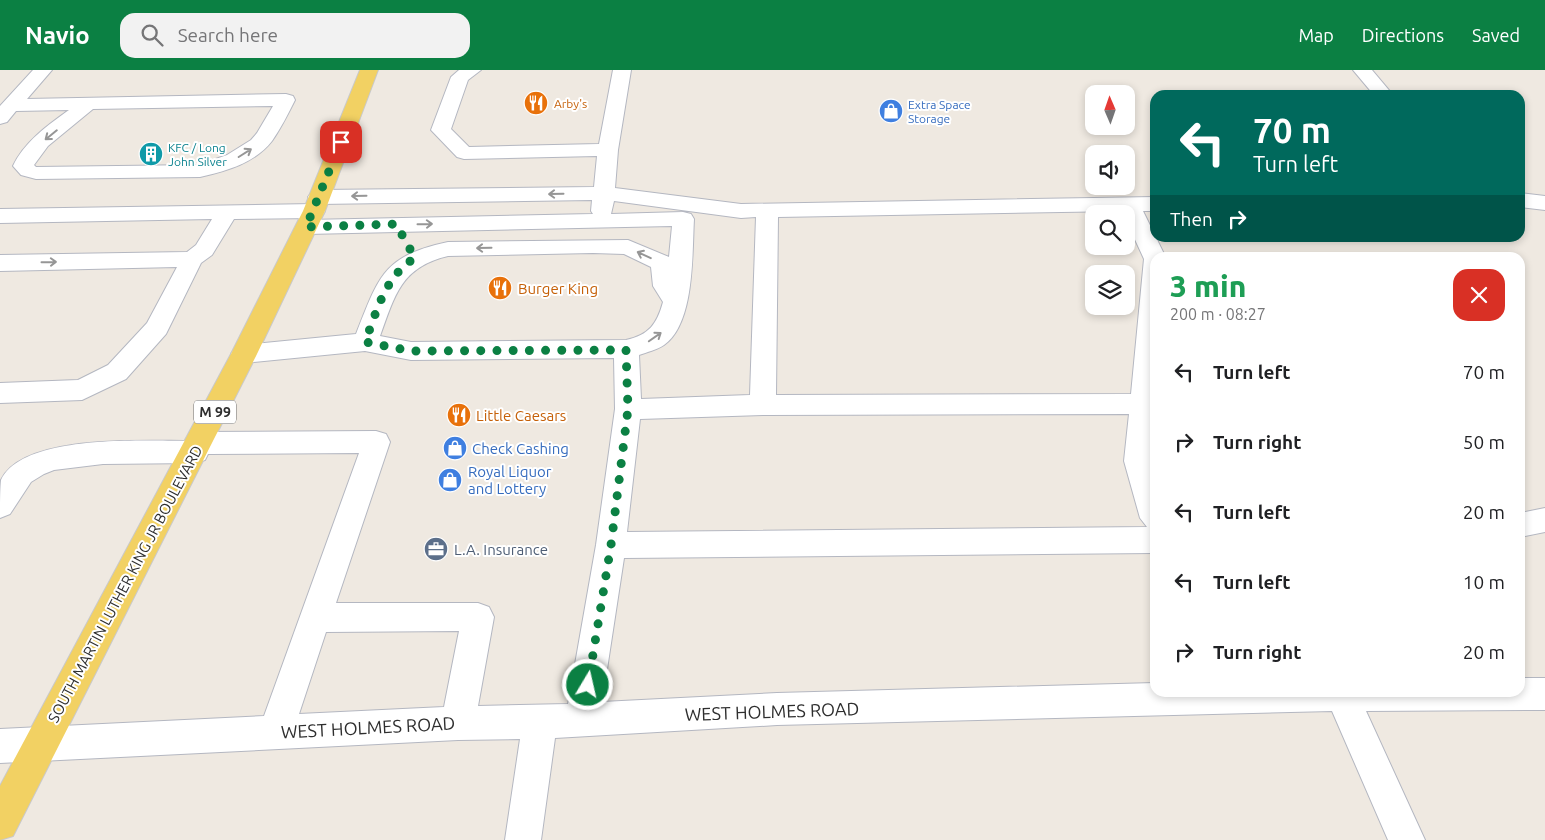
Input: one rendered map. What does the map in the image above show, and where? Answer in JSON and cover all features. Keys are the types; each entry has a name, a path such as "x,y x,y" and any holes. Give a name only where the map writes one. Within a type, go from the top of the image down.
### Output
{"main road":[{"name":"SOUTH MARTIN LUTHER KING JR BOULEVARD","path":"0,823 197,448 244,354 313,212 369,70"}],"street":[{"path":"6,112 43,70"},
{"path":"472,70 460,77 440,130 464,153 608,150"},
{"path":"601,220 608,150 622,70"},
{"path":"1362,70 1380,90"},
{"path":"0,216 187,192 222,165 253,148 263,139 286,100 88,104 6,112"},
{"path":"88,104 32,150 24,160 23,166 28,171 187,192 227,212 313,212 605,193 741,211 1085,206"},
{"path":"1525,201 1545,203"},
{"path":"1130,205 1150,204"},
{"path":"763,405 767,211"},
{"path":"0,393 82,390 117,372 157,328 192,259 204,250 227,212"},
{"path":"244,354 365,342 411,351 626,350 658,338 669,323 675,308 683,219 396,224 313,212"},
{"path":"1135,216 1152,252"},
{"path":"396,224 415,258"},
{"path":"365,342 393,277 405,264 415,258 428,252 448,249 628,247 662,263 665,286 675,308"},
{"path":"0,263 192,259"},
{"path":"1150,319 1138,461 1150,501"},
{"path":"582,720 611,545 628,409 626,350"},
{"path":"628,409 763,405 1143,404"},
{"path":"0,506 22,474 44,461 79,454 376,442 276,731"},
{"path":"1525,524 1545,520"},
{"path":"611,545 1150,540"},
{"path":"316,618 478,617 458,723"},
{"name":"WEST HOLMES ROAD","path":"1525,694 1545,694"},
{"name":"WEST HOLMES ROAD","path":"0,746 276,731 458,723 540,722 777,709 1151,697"},
{"path":"1343,697 1407,840"},
{"path":"523,840 540,722"}],"place":[{"name":"Arby's","path":"536,103"},
{"name":"Extra Space Storage","path":"891,111"},
{"name":"KFC / Long John Silver","path":"151,154"},
{"name":"Burger King","path":"500,288"},
{"name":"Little Caesars","path":"459,415"},
{"name":"Check Cashing","path":"455,448"},
{"name":"Royal Liquor and Lottery","path":"450,480"},
{"name":"L.A. Insurance","path":"436,549"}],"route":[{"path":"341,142 306,227 396,224 415,258 405,264 393,277 365,342 411,351 626,350 628,409 611,545 588,685"}]}
